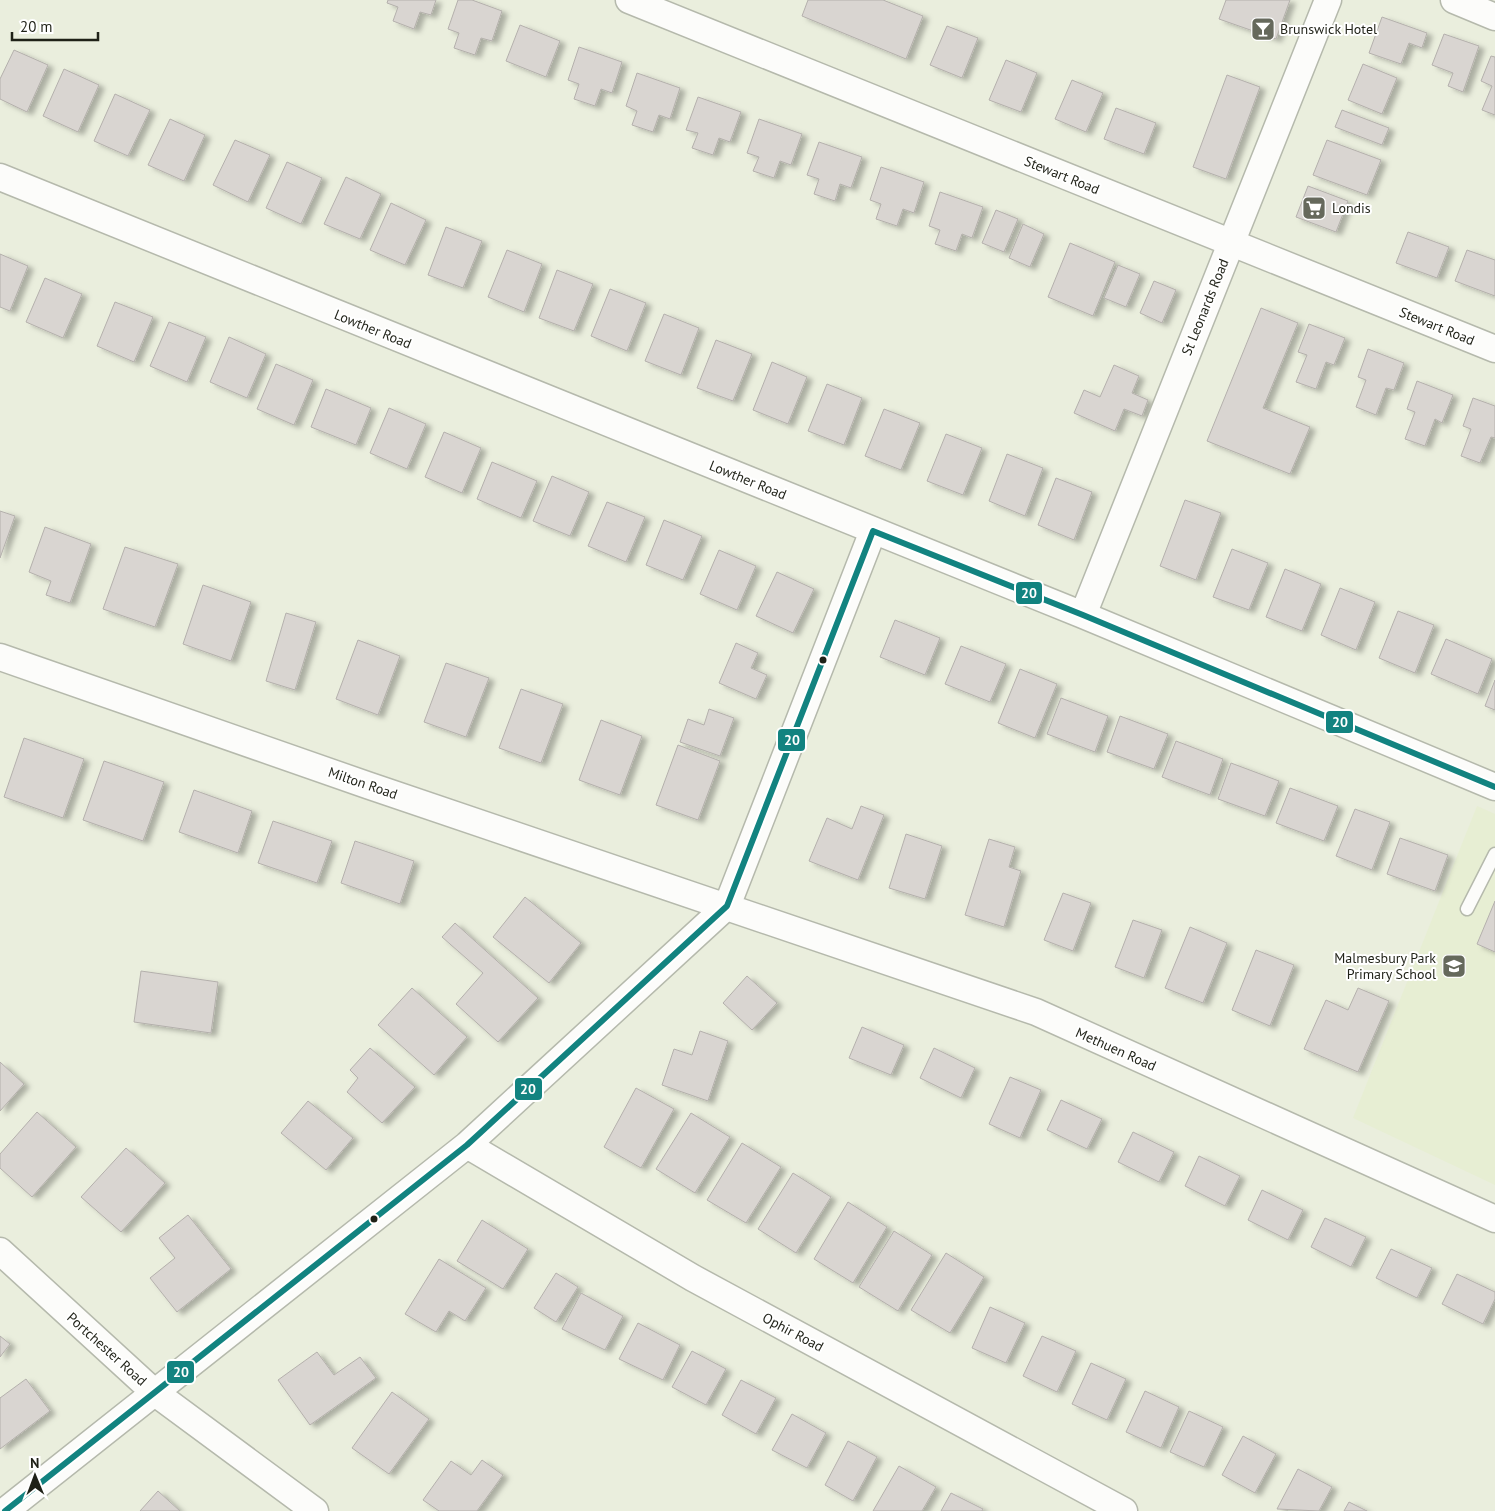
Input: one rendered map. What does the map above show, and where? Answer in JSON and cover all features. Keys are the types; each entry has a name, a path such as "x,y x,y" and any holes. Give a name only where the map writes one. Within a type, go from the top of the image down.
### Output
{"street":[{"name":"Stewart Road","path":"629,0 1230,244 1495,349"},
{"name":"St Leonards Road","path":"1084,615 1328,0"},
{"path":"1454,0 1495,16"},
{"name":"Lowther Road","path":"0,177 1084,615 1495,787"},
{"path":"15,1508 154,1392 467,1145 727,906 873,531"},
{"name":"Milton Road","path":"0,657 376,788 727,906"},
{"name":"Methuen Road","path":"727,906 1036,1012 1495,1219"},
{"name":"Ophir Road","path":"467,1145 693,1278 1124,1511"},
{"name":"Portchester Road","path":"0,1252 154,1392 315,1511"}],"lane":[{"path":"1467,909 1495,854"}],"shaded area":[{"name":"Malmesbury Park Primary School","path":"1477,806 1495,814 1495,1185 1353,1118"}],"building":[{"path":"388,0 436,0 431,15 420,12 414,29 393,21 398,7 387,3"},
{"path":"458,0 472,0 502,11 492,41 481,38 475,55 454,48 459,33 448,29"},
{"path":"808,0 883,0 923,16 906,59 802,16"},
{"name":"Brunswick Hotel","path":"1226,0 1290,0 1276,39 1219,19"},
{"path":"1382,17 1427,33 1422,48 1409,43 1401,64 1369,53"},
{"path":"520,25 560,41 546,77 506,61"},
{"path":"947,26 978,38 962,78 930,65"},
{"path":"1444,34 1479,46 1463,92 1448,86 1453,73 1432,65"},
{"path":"579,47 622,62 612,93 601,89 595,106 574,99 579,84 568,80"},
{"path":"14,50 48,65 27,112 0,99 0,79"},
{"path":"1491,56 1495,57 1495,115 1482,110 1492,86 1481,81"},
{"path":"1006,60 1037,73 1021,112 989,100"},
{"path":"1363,64 1397,78 1382,114 1348,100"},
{"path":"64,69 99,85 78,132 43,116"},
{"path":"637,73 680,88 670,119 659,115 653,132 632,125 637,111 626,106"},
{"path":"1227,75 1260,87 1226,179 1193,167"},
{"path":"1072,80 1103,93 1086,132 1055,119"},
{"path":"115,94 150,110 128,156 94,141"},
{"path":"698,97 741,112 730,142 719,138 713,155 692,148 698,133 686,130"},
{"path":"1116,108 1156,123 1144,154 1104,139"},
{"path":"1342,110 1389,128 1382,145 1335,127"},
{"path":"170,119 205,135 184,181 148,165"},
{"path":"759,119 802,134 791,165 780,161 774,178 753,171 759,157 747,153"},
{"path":"235,140 270,155 248,202 213,185"},
{"path":"1327,140 1381,160 1367,195 1313,175"},
{"path":"819,142 862,157 851,188 840,184 835,201 814,194 819,179 807,175"},
{"path":"287,162 322,178 301,224 266,208"},
{"path":"881,167 924,182 914,213 903,209 897,226 876,219 881,204 870,200"},
{"path":"346,177 381,194 360,239 324,224"},
{"path":"1308,186 1348,201 1336,232 1296,217"},
{"path":"940,192 983,207 972,238 962,234 956,251 935,244 940,230 929,226"},
{"path":"391,203 426,220 405,265 370,250"},
{"path":"996,210 1018,219 1004,252 982,243"},
{"path":"1023,224 1044,234 1030,267 1009,258"},
{"path":"446,227 482,241 463,288 428,275"},
{"path":"1408,232 1449,247 1437,278 1396,263"},
{"path":"1070,243 1115,262 1093,316 1048,297"},
{"path":"507,250 542,264 524,312 488,297"},
{"path":"1467,250 1495,260 1495,296 1455,281"},
{"path":"0,254 28,266 10,311 0,307"},
{"path":"1118,265 1140,274 1126,307 1104,298"},
{"path":"557,270 593,284 574,331 539,318"},
{"path":"45,278 82,294 63,338 26,322"},
{"path":"1154,281 1176,290 1162,323 1140,313"},
{"path":"610,289 646,303 627,351 591,336"},
{"path":"115,302 153,317 134,362 97,346"},
{"path":"1261,308 1298,323 1263,408 1310,427 1290,474 1207,441"},
{"path":"664,314 699,328 681,375 645,361"},
{"path":"169,322 206,337 187,382 150,366"},
{"path":"1309,324 1345,338 1334,365 1326,362 1316,389 1296,382 1307,355 1298,352"},
{"path":"229,337 266,354 247,398 210,382"},
{"path":"716,340 752,354 733,401 697,388"},
{"path":"1368,349 1404,363 1394,390 1386,388 1376,415 1356,407 1366,380 1358,377"},
{"path":"772,362 807,377 788,424 753,410"},
{"path":"276,364 313,380 294,425 257,409"},
{"path":"1114,365 1139,376 1132,393 1148,400 1142,416 1124,409 1115,431 1074,413 1084,390 1100,397"},
{"path":"1417,381 1453,395 1442,423 1435,419 1425,446 1405,439 1415,412 1407,409"},
{"path":"827,384 862,398 844,445 808,431"},
{"path":"326,389 371,408 356,445 311,427"},
{"path":"1473,398 1495,406 1495,438 1491,437 1480,463 1461,456 1471,429 1463,426"},
{"path":"389,408 426,424 407,469 370,453"},
{"path":"884,409 920,423 901,470 865,456"},
{"path":"444,432 481,448 462,493 425,477"},
{"path":"946,434 982,448 963,495 927,481"},
{"path":"1007,454 1043,468 1025,516 989,501"},
{"path":"492,462 537,481 521,518 477,499"},
{"path":"552,476 589,492 570,536 533,521"},
{"path":"1056,478 1092,492 1074,540 1038,525"},
{"path":"1185,500 1221,513 1196,580 1160,566"},
{"path":"607,502 645,517 626,562 588,546"},
{"path":"0,511 15,516 0,558"},
{"path":"664,520 702,536 683,580 646,565"},
{"path":"45,527 91,544 70,603 46,595 51,581 29,572"},
{"path":"125,547 178,564 155,627 103,609"},
{"path":"1232,549 1268,563 1249,610 1213,597"},
{"path":"719,550 756,566 737,610 700,594"},
{"path":"1285,569 1321,584 1302,631 1266,617"},
{"path":"777,572 814,589 793,633 756,616"},
{"path":"203,585 251,602 231,661 183,644"},
{"path":"1340,588 1375,602 1356,650 1321,635"},
{"path":"1398,611 1434,625 1415,673 1379,658"},
{"path":"286,613 316,622 295,690 266,681"},
{"path":"895,620 940,638 925,675 880,657"},
{"path":"1446,639 1492,659 1478,694 1431,674"},
{"path":"358,640 400,656 378,715 336,699"},
{"path":"736,643 758,653 751,668 767,675 756,699 719,683"},
{"path":"961,646 1006,664 990,702 945,684"},
{"path":"446,663 489,678 466,737 424,722"},
{"path":"1020,669 1057,684 1035,738 998,723"},
{"path":"1495,680 1495,710 1485,706"},
{"path":"521,689 563,704 541,763 499,748"},
{"path":"1061,698 1108,716 1095,752 1047,734"},
{"path":"709,709 734,718 720,756 680,742 688,719 704,725"},
{"path":"1120,716 1168,734 1154,769 1107,752"},
{"path":"601,720 642,736 620,795 579,780"},
{"path":"24,738 84,759 63,818 4,797"},
{"path":"1176,741 1223,759 1210,795 1162,777"},
{"path":"678,745 720,761 698,820 656,805"},
{"path":"104,761 164,782 143,841 83,820"},
{"path":"1231,763 1279,781 1265,816 1218,799"},
{"path":"1290,788 1338,806 1324,841 1276,823"},
{"path":"194,790 252,811 238,853 179,832"},
{"path":"861,806 884,815 858,880 809,861 827,818 852,829"},
{"path":"1355,809 1390,822 1372,870 1336,856"},
{"path":"273,821 332,841 317,883 258,863"},
{"path":"906,834 942,846 925,899 889,888"},
{"path":"1400,838 1448,855 1435,891 1387,874"},
{"path":"989,839 1015,847 1009,867 1021,871 1004,927 965,915"},
{"path":"355,841 414,861 400,904 341,883"},
{"path":"1063,893 1091,903 1073,951 1044,940"},
{"path":"525,897 581,943 549,983 493,937"},
{"path":"1495,901 1495,952 1477,944"},
{"path":"1133,920 1162,930 1144,978 1115,967"},
{"path":"455,923 538,998 498,1042 456,1004 483,973 442,937"},
{"path":"1190,927 1227,943 1203,1003 1165,988"},
{"path":"1256,950 1294,965 1270,1026 1232,1010"},
{"path":"141,971 218,982 211,1033 134,1022"},
{"path":"747,976 777,1003 752,1030 723,1003"},
{"path":"412,988 467,1037 434,1075 378,1025"},
{"path":"1358,988 1389,1001 1358,1072 1304,1049 1326,1000 1348,1010"},
{"path":"862,1027 904,1045 891,1075 849,1058"},
{"path":"700,1031 728,1041 708,1101 662,1085 674,1049 692,1055"},
{"path":"370,1048 415,1087 382,1123 347,1092 358,1078 350,1070"},
{"path":"934,1048 975,1068 961,1098 920,1078"},
{"path":"0,1062 24,1084 0,1111"},
{"path":"1010,1077 1041,1090 1020,1138 989,1124"},
{"path":"636,1088 674,1109 641,1168 604,1147"},
{"path":"1061,1100 1102,1119 1087,1149 1047,1130"},
{"path":"308,1101 353,1138 326,1170 281,1133"},
{"path":"37,1112 76,1147 32,1197 0,1168 0,1154"},
{"path":"691,1113 730,1137 695,1193 656,1169"},
{"path":"1133,1132 1174,1152 1159,1182 1118,1162"},
{"path":"742,1143 781,1167 746,1223 707,1200"},
{"path":"126,1148 165,1183 121,1232 81,1197"},
{"path":"1199,1156 1240,1176 1225,1206 1185,1186"},
{"path":"793,1173 831,1197 796,1253 758,1229"},
{"path":"1262,1190 1303,1210 1288,1240 1248,1220"},
{"path":"848,1202 887,1227 853,1283 814,1259"},
{"path":"188,1215 231,1269 177,1312 150,1278 175,1258 159,1238"},
{"path":"1325,1218 1366,1237 1351,1267 1311,1247"},
{"path":"482,1220 528,1249 503,1289 457,1261"},
{"path":"894,1231 932,1255 898,1311 859,1287"},
{"path":"1391,1249 1432,1268 1417,1298 1376,1278"},
{"path":"946,1253 984,1277 950,1333 911,1310"},
{"path":"439,1259 486,1288 465,1321 449,1311 436,1332 405,1314"},
{"path":"556,1273 578,1287 556,1322 534,1308"},
{"path":"1457,1274 1495,1292 1495,1299 1483,1324 1442,1304"},
{"path":"581,1293 623,1316 605,1350 562,1329"},
{"path":"990,1307 1025,1323 1006,1363 972,1348"},
{"path":"638,1323 680,1345 663,1380 619,1359"},
{"path":"0,1336 10,1344 0,1357"},
{"path":"1042,1336 1076,1351 1057,1392 1023,1376"},
{"path":"692,1351 726,1369 706,1405 672,1387"},
{"path":"317,1352 334,1375 360,1357 376,1378 310,1425 278,1380"},
{"path":"1091,1363 1126,1379 1107,1420 1072,1404"},
{"path":"26,1379 50,1411 0,1449 0,1398"},
{"path":"741,1380 776,1398 756,1434 722,1415"},
{"path":"1145,1391 1179,1407 1161,1448 1126,1432"},
{"path":"392,1392 429,1419 389,1474 352,1448"},
{"path":"1189,1411 1223,1427 1204,1467 1170,1452"},
{"path":"792,1414 826,1433 807,1468 772,1450"},
{"path":"1243,1436 1276,1454 1255,1493 1222,1475"},
{"path":"848,1441 877,1457 853,1501 825,1485"},
{"path":"482,1460 503,1475 477,1511 439,1511 423,1500 451,1461 471,1475"},
{"path":"899,1466 936,1487 922,1511 873,1511"},
{"path":"1298,1469 1332,1487 1319,1511 1277,1509"},
{"path":"158,1491 180,1511 140,1511"},
{"path":"951,1493 983,1509 982,1511 941,1511"},
{"path":"1349,1502 1367,1511 1344,1511"}],"transit line":[{"name":"20","path":"873,531 1083,615 1495,787"},
{"name":"20","path":"5,1511 467,1145 727,906 873,531"}],"place":[{"name":"Brunswick Hotel","path":"1263,29"},
{"name":"Londis","path":"1314,208"},
{"name":"Malmesbury Park Primary School","path":"1454,966"}]}
